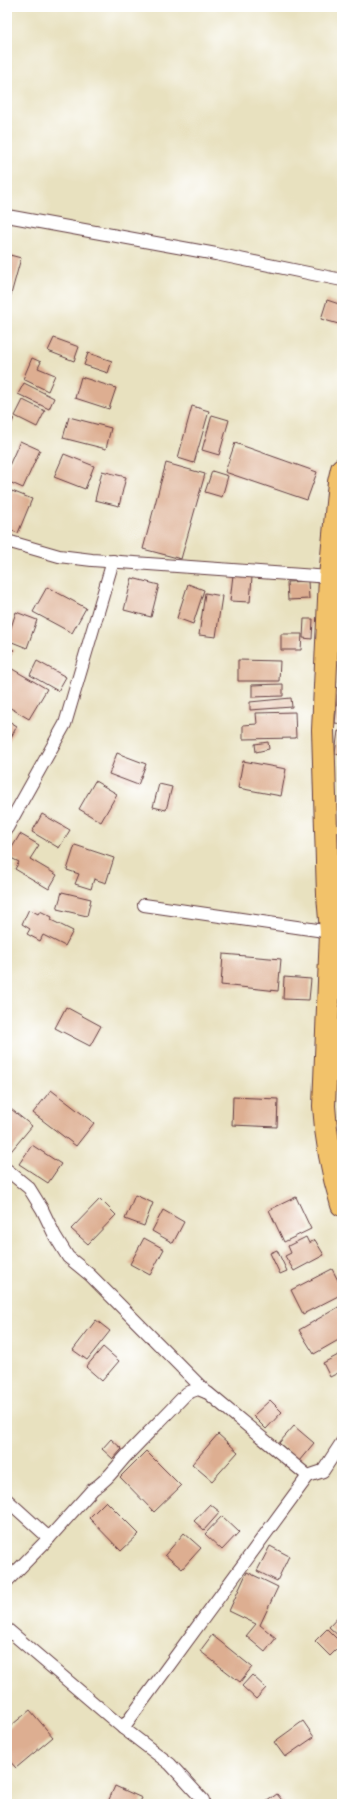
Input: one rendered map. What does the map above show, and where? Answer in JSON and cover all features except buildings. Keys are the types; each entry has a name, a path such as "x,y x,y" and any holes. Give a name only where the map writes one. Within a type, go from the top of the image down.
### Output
{"highway":[{"path":"342,469 339,482 330,577 324,730 328,895 331,932 324,1106 326,1135 332,1171 342,1205"}],"street":[{"path":"7,216 216,254 342,280"},
{"path":"7,541 59,556 249,572 330,577"},
{"path":"7,828 65,724 113,561"},
{"path":"144,905 331,932"},
{"path":"7,1170 29,1188 68,1257 90,1275 208,1393 308,1476"},
{"path":"7,1581 49,1538 93,1489 101,1485 112,1474 125,1458 187,1393 198,1389 208,1393"},
{"path":"123,1728 308,1476 323,1471 342,1442"},
{"path":"7,1500 49,1538"},
{"path":"7,1629 123,1728 170,1764 203,1800 204,1804"}]}
